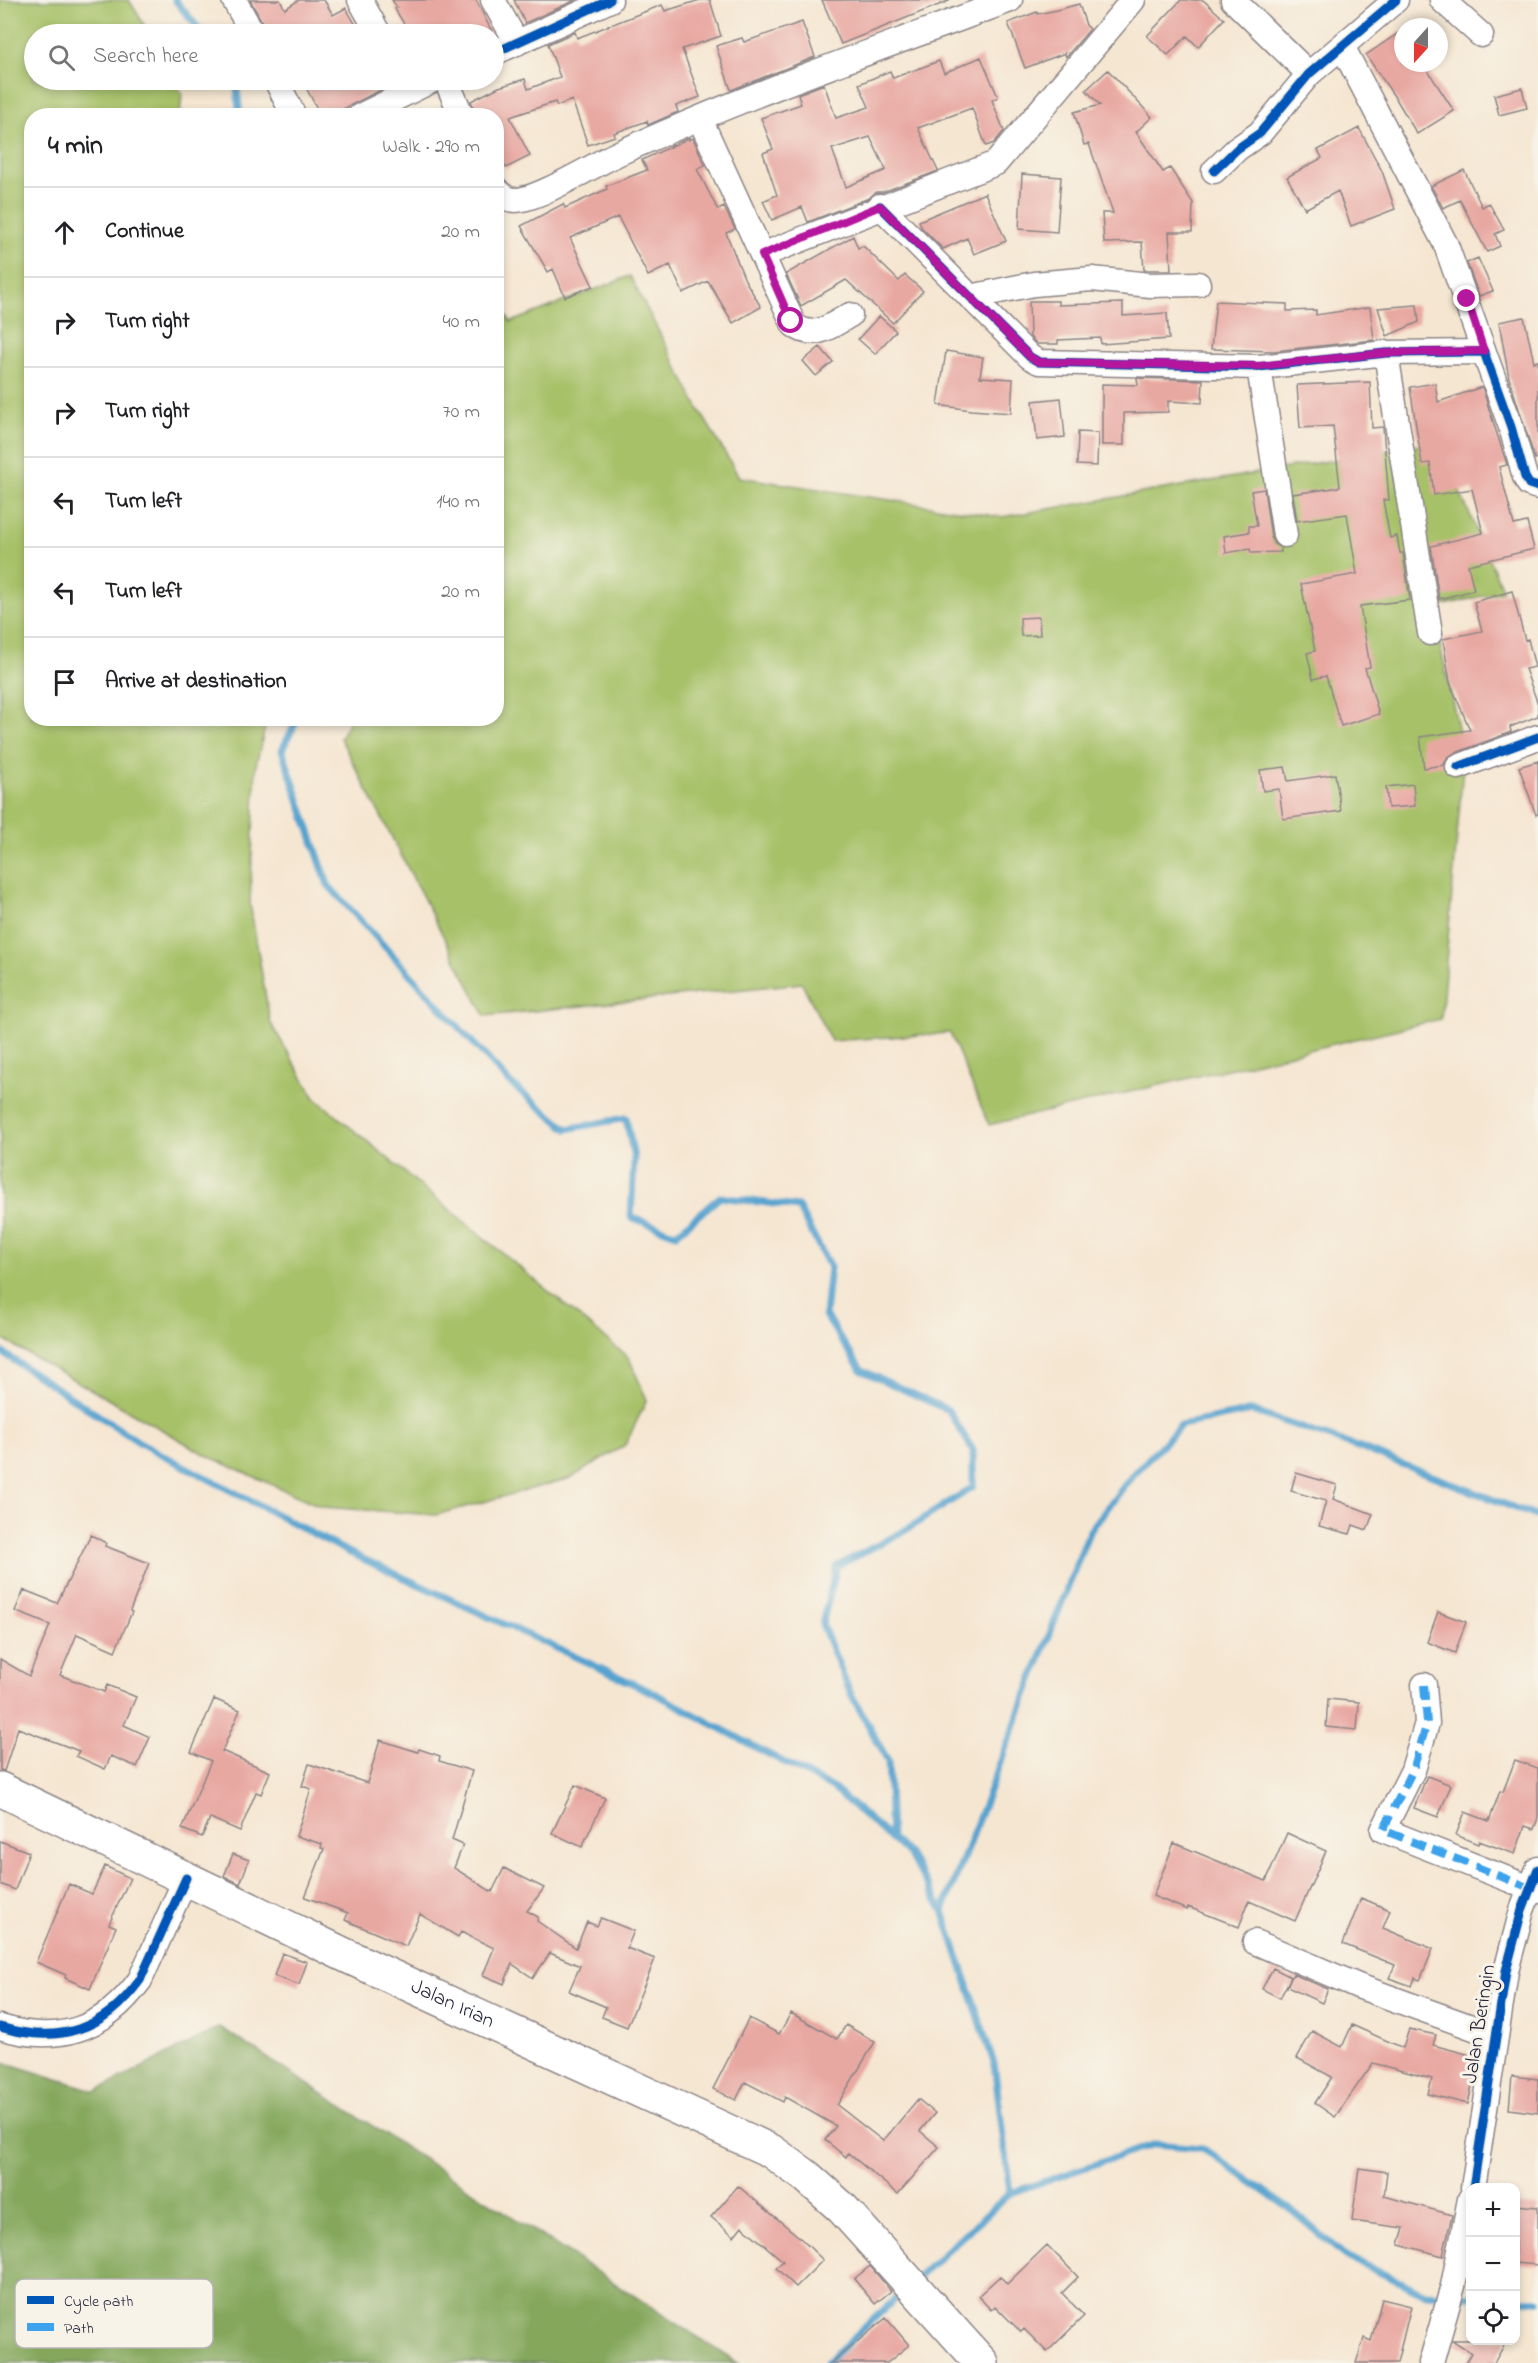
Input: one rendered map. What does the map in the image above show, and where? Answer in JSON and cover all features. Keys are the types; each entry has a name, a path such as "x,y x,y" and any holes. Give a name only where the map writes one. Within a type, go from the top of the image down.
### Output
{"main road":[{"name":"Jalan Irian","path":"0,1789 349,1957 771,2151 807,2177 842,2208 982,2363"}],"street":[{"path":"234,0 247,24"},
{"path":"360,0 373,24"},
{"path":"493,0 517,43"},
{"path":"504,49 610,0"},
{"path":"504,196 513,200 532,196 618,153 700,119 1010,0"},
{"path":"762,255 999,160 1133,0"},
{"path":"1233,0 1309,74"},
{"path":"1214,171 1238,148 1260,133 1309,74 1396,0"},
{"path":"1442,0 1481,35"},
{"path":"1342,46 1446,245 1511,427 1524,477 1529,484 1538,487"},
{"path":"281,90 290,108"},
{"path":"372,108 399,90"},
{"path":"450,90 458,108"},
{"path":"700,119 791,321 801,330 816,333 850,315"},
{"path":"880,206 1030,357 1039,362 1259,366 1386,353 1484,351"},
{"path":"970,297 1017,287 1092,279 1150,285 1198,284"},
{"path":"1386,353 1430,633"},
{"path":"1259,366 1285,535"},
{"path":"1458,767 1538,737"},
{"path":"1424,1685 1427,1723 1413,1770 1383,1830 1535,1883"},
{"path":"0,2027 39,2036 58,2034 77,2030 111,2011 140,1980 186,1878"},
{"name":"Jalan Beringin","path":"1474,2183 1510,1949 1535,1883"},
{"path":"1255,1942 1358,1986 1496,2036"},
{"path":"1431,2363 1453,2286 1466,2219"}],"green space":[{"path":"0,0 129,0 144,24 24,24 24,90 180,90 182,94 181,108 24,108 24,726 265,726 256,765 250,904 270,1022 315,1098 629,1358 647,1400 625,1445 571,1478 436,1515 322,1507 210,1457 0,1338"},
{"path":"630,276 700,411 739,477 1002,517 1438,442 1503,591 1432,608 1464,755 1441,1019 989,1125 950,1033 831,1041 802,983 485,1016 340,738 346,726 504,726 504,312 511,322"},
{"path":"220,2027 738,2363 0,2363 0,2061 96,2091"}],"building":[{"path":"250,0 280,0 285,9 299,0 324,0 333,15 346,8 355,24 305,24 263,24"},
{"path":"392,0 476,0 488,24 404,24 395,9 397,8"},
{"path":"514,0 576,0 525,23"},
{"path":"700,0 710,0 721,36 682,49 700,97 676,106 678,112 648,125 647,121 614,133 615,136 588,145 572,100 557,106 555,102 510,117 530,156 506,168 504,164 504,108 473,108 471,101 493,90 504,90 504,85 525,79 528,89 560,77 548,44 575,32 577,38 662,5 665,11"},
{"path":"822,0 948,0 949,1 841,44"},
{"path":"1181,0 1203,0 1224,19 1198,47 1187,36 1168,55 1147,36"},
{"path":"1079,4 1086,25 1090,29 1066,57 1065,53 1025,68 1008,23 1037,12 1038,14"},
{"path":"802,22 815,57 731,90 716,46 742,38 744,42"},
{"path":"1394,36 1394,72 1429,72 1454,111 1417,134 1366,55"},
{"path":"981,57 998,97 992,100 1004,131 994,143 986,146 972,108 918,128 938,171 883,192 876,192 869,198 808,222 802,207 772,220 763,201 777,195 763,153 773,149 761,118 801,104 798,94 824,84 836,118 869,107 859,84 890,71 893,78 939,61 944,73","holes":["870,137 886,170 846,187 832,149"]},
{"path":"1108,70 1152,117 1136,132 1163,172 1170,168 1193,203 1192,232 1169,232 1171,270 1144,270 1142,242 1104,243 1102,213 1113,213 1089,144 1084,145 1074,112 1100,105 1086,90"},
{"path":"1522,88 1527,108 1499,115 1494,95"},
{"path":"307,90 380,90 345,108 317,108"},
{"path":"1359,128 1382,171 1395,209 1351,226 1338,191 1305,209 1287,177 1322,158 1318,150"},
{"path":"689,138 689,140 693,138 705,165 697,169 718,210 724,207 735,229 726,233 745,280 761,307 733,323 708,281 683,293 670,265 648,276 618,217 570,238 593,286 565,297 553,269 548,272 521,226 563,204 565,208 607,189 606,186 647,170 642,160"},
{"path":"1464,170 1482,207 1489,203 1504,230 1495,234 1500,246 1487,252 1460,200 1443,208 1431,186"},
{"path":"1022,174 1061,177 1057,232 1019,229"},
{"path":"985,193 1006,241 974,254 967,238 943,249 922,228 919,221"},
{"path":"853,236 858,248 863,246 899,281 905,275 923,291 893,323 846,280 801,306 786,274"},
{"path":"1478,258 1493,291 1479,296 1467,263"},
{"path":"1029,301 1058,301 1058,305 1123,303 1123,316 1167,313 1169,339 1101,344 1100,338 1058,340 1058,344 1037,344 1030,337"},
{"path":"1216,301 1287,304 1287,311 1316,310 1316,315 1370,307 1374,340 1274,351 1211,349"},
{"path":"1417,305 1419,322 1387,336 1378,308"},
{"path":"879,316 896,331 875,354 858,339"},
{"path":"1524,317 1534,362 1538,361 1538,458 1535,459 1509,378 1499,322"},
{"path":"820,347 833,362 816,376 803,361"},
{"path":"946,351 983,357 980,377 1013,379 1011,413 938,405"},
{"path":"1137,378 1203,380 1202,403 1168,401 1168,412 1124,413 1124,445 1102,445 1102,384 1138,385"},
{"path":"1370,382 1372,428 1383,427 1389,500 1383,500 1390,538 1397,536 1400,553 1403,553 1410,600 1360,606 1370,667 1365,668 1379,714 1341,726 1326,676 1313,679 1307,653 1315,651 1301,584 1357,574 1347,514 1297,521 1293,494 1340,487 1333,426 1300,428 1297,385"},
{"path":"1435,383 1438,402 1482,387 1507,465 1499,467 1514,525 1527,522 1534,549 1468,565 1474,590 1439,599 1431,546 1483,533 1472,489 1434,495 1430,463 1422,464 1410,387"},
{"path":"1061,398 1065,437 1037,440 1033,401"},
{"path":"1078,432 1098,433 1097,466 1077,465"},
{"path":"1264,489 1271,537 1274,544 1281,548 1281,552 1251,553 1250,549 1226,553 1224,536 1249,532 1249,526 1257,526 1251,491"},
{"path":"1512,591 1535,667 1525,669 1538,704 1538,716 1510,727 1511,732 1453,754 1447,758 1444,765 1424,768 1420,737 1470,730 1450,683 1443,639 1482,631 1474,602"},
{"path":"1039,617 1040,635 1021,636 1020,618"},
{"path":"1538,761 1538,814 1536,815 1519,767"},
{"path":"1285,767 1288,781 1335,774 1341,811 1283,819 1279,789 1263,791 1260,770"},
{"path":"1413,784 1415,806 1388,808 1386,787"},
{"path":"1296,1473 1337,1485 1333,1499 1373,1514 1367,1530 1353,1525 1350,1534 1319,1526 1326,1501 1291,1491"},
{"path":"91,1535 106,1543 105,1546 149,1563 130,1611 132,1612 115,1651 77,1634 60,1675 104,1692 107,1685 136,1697 124,1725 150,1737 137,1767 111,1756 105,1769 76,1756 79,1751 18,1728 4,1771 0,1770 0,1659 29,1676 50,1625 15,1611 24,1590 57,1603"},
{"path":"1438,1612 1466,1622 1455,1653 1427,1642"},
{"path":"214,1699 240,1710 222,1751 270,1772 261,1794 256,1792 240,1831 210,1818 202,1837 182,1829 211,1761 191,1752"},
{"path":"1328,1699 1359,1702 1357,1730 1326,1727"},
{"path":"380,1740 418,1752 419,1749 440,1756 439,1761 472,1771 452,1840 463,1845 454,1868 492,1892 504,1868 544,1888 527,1911 538,1917 537,1921 576,1948 587,1922 597,1926 601,1918 634,1931 627,1948 655,1959 627,2027 602,2017 606,2007 569,1991 580,1966 550,1953 533,1978 512,1964 504,1984 483,1975 494,1948 461,1932 458,1937 420,1914 406,1946 345,1920 348,1913 305,1897 324,1849 321,1848 322,1844 296,1836 311,1789 302,1786 309,1764 367,1783"},
{"path":"1515,1760 1538,1768 1538,1818 1534,1829 1525,1826 1515,1854 1479,1841 1478,1844 1456,1835 1465,1812 1489,1821"},
{"path":"1427,1776 1451,1785 1438,1817 1414,1808"},
{"path":"575,1785 605,1798 582,1847 552,1833"},
{"path":"1287,1833 1326,1851 1295,1921 1249,1901 1239,1927 1153,1896 1174,1843 1266,1881"},
{"path":"0,1841 29,1852 15,1890 0,1884"},
{"path":"233,1854 249,1860 240,1884 224,1876"},
{"path":"105,1866 130,1878 109,1924 116,1927 90,1989 36,1962 69,1884 92,1894"},
{"path":"1361,1898 1390,1910 1383,1928 1433,1949 1420,1980 1415,1978 1412,1986 1389,1978 1395,1965 1343,1944"},
{"path":"282,1953 307,1962 299,1985 274,1976"},
{"path":"1273,1968 1291,1977 1280,1998 1262,1989"},
{"path":"1293,1974 1328,1989 1322,2003 1287,1987"},
{"path":"791,2013 837,2039 846,2025 875,2042 837,2105 883,2141 918,2099 935,2113 920,2131 939,2147 898,2194 848,2153 846,2157 825,2140 836,2126 785,2097 783,2102 745,2082 736,2100 713,2089 749,2018 779,2034"},
{"path":"1352,2025 1403,2048 1409,2029 1436,2035 1433,2045 1478,2057 1468,2104 1428,2094 1432,2079 1373,2063 1335,2117 1315,2103 1332,2077 1297,2058 1312,2031 1342,2047"},
{"path":"1512,2076 1538,2079 1538,2113 1509,2109"},
{"path":"1359,2168 1387,2172 1384,2196 1452,2215 1443,2256 1399,2244 1404,2228 1352,2221"},
{"path":"738,2186 823,2260 796,2287 776,2268 783,2261 742,2226 734,2236 711,2217"},
{"path":"1520,2205 1538,2207 1538,2265 1520,2263"},
{"path":"1047,2245 1078,2277 1062,2293 1084,2316 1047,2352 1024,2329 1021,2332 995,2306 991,2310 978,2296 1000,2276 1007,2284"},
{"path":"870,2266 891,2291 875,2304 854,2279"},
{"path":"1382,2299 1411,2306 1397,2363 1356,2363 1364,2338 1371,2341"},
{"path":"886,2318 909,2345 887,2363 831,2363"},
{"path":"1452,2340 1466,2340 1466,2345 1504,2345 1494,2363 1466,2363 1472,2353"}],"waterway":[{"path":"175,0 195,24"},
{"path":"237,90 239,108"},
{"path":"294,726 282,750 328,885 510,1083 567,1129 626,1118 634,1158 631,1217 676,1234 720,1197 798,1207 830,1267 825,1315 861,1370 948,1410 973,1450 973,1487 904,1531 837,1566 822,1624 850,1692 888,1761 891,1839"},
{"path":"0,1351 142,1444 348,1552 658,1695 834,1789 909,1854 943,1911"},
{"path":"1010,2193 994,2063 943,1911 1089,1532 1132,1476 1181,1425 1252,1411 1363,1449 1538,1517"},
{"path":"917,2278 1010,2193 1155,2144 1202,2148 1289,2208 1345,2256 1426,2294 1466,2296"},
{"path":"826,2363 905,2290"},
{"path":"1520,2299 1538,2300"}],"marked path":[{"path":"1424,1685 1427,1723 1413,1770 1383,1830 1530,1888"}],"cycle path":[{"path":"504,48 610,0"},
{"path":"1214,171 1237,149 1260,133 1309,74 1396,0"},
{"path":"880,206 1030,357 1039,362 1259,367 1386,353 1484,352 1511,427 1525,477 1529,484 1538,487"},
{"path":"1458,767 1538,737"},
{"path":"1474,2183 1506,1971 1522,1910 1538,1869"},
{"path":"0,2027 21,2032 61,2033 95,2022 111,2011 140,1980 186,1878"}],"route":[{"path":"791,321 762,255 880,206 1032,360 1039,362 1259,366 1386,353 1484,351 1467,299"}]}
